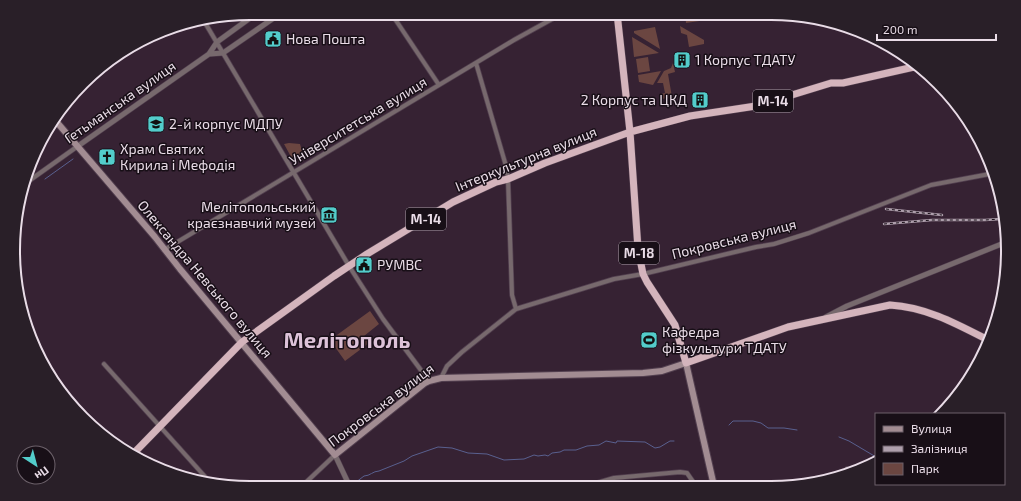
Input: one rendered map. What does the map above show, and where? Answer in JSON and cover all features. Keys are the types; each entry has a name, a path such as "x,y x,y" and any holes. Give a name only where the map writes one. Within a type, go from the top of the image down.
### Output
{"highway":[{"name":"М-18","path":"618,20 630,132 638,249 643,274 675,325 686,363"},
{"name":"Інтеркультурна вулиця","path":"136,451 242,342 348,266 453,202 496,182 630,132 690,116 756,106 831,83 843,83 911,68"},
{"path":"686,363 773,332 890,305 906,306 940,316 984,338"}],"main road":[{"name":"Олександра Невського вулиця","path":"58,123 335,455"},
{"path":"441,378 643,373 662,371 686,363 713,481"},
{"name":"Покровська вулиця","path":"335,455 396,405 429,381 441,378"}],"street":[{"name":"Гетьманська вулиця","path":"31,179 209,54 217,42 247,20"},
{"path":"209,54 223,53 271,20"},
{"path":"396,20 439,85"},
{"name":"Університетська вулиця","path":"164,250 476,63 551,20"},
{"path":"206,24 348,266 382,319 429,381"},
{"path":"476,63 506,166 508,178 512,295 516,309"},
{"name":"Покровська вулиця","path":"441,378 447,366 462,352 516,309 614,279 643,274 774,244 931,185 988,174"},
{"path":"824,319 847,306 1001,244"},
{"path":"104,364 205,477"},
{"path":"335,455 347,481"},
{"name":"Покровська вулиця","path":"307,481 335,455"},
{"path":"604,481 614,478 674,472 687,474 692,481"}],"green space":[{"path":"686,20 706,20 686,23"},
{"path":"680,26 704,40 704,44 689,47 687,35 681,33"},
{"path":"655,27 660,49 634,33 634,31"},
{"path":"632,37 659,53 634,57"},
{"path":"648,57 650,71 638,73 636,59"},
{"path":"673,63 675,72 668,74 672,97 662,99 661,94 665,93 663,83 657,83 664,71 671,68"},
{"path":"661,71 653,85 639,82 638,75"},
{"path":"284,144 300,144 302,151 295,164"},
{"path":"370,311 379,324 364,336 369,343 345,361 330,340"}],"waterway":[{"path":"45,179 73,159"},
{"path":"729,425 733,421 753,421 761,423 768,428 797,430"},
{"path":"839,437 849,441 874,456"},
{"path":"358,481 364,476 438,447 452,448 468,453 487,454 504,460 524,459 534,455 548,456 552,453 564,450 576,450 587,446 599,445 606,441 616,443 617,441 645,442 655,448 660,447 670,441 674,441"}],"railway":[{"path":"886,209 942,215"},
{"path":"884,224 932,220 999,219"}],"place":[{"name":"Нова Пошта","path":"273,39"},
{"name":"1 Корпус ТДАТУ","path":"682,60"},
{"name":"2 Корпус та ЦКД","path":"700,100"},
{"name":"2-й корпус МДПУ","path":"156,124"},
{"name":"Храм Святих Кирила і Мефодія","path":"107,157"},
{"name":"Мелітопольський краєзнавчий музей","path":"329,215"},
{"name":"РУМВC","path":"364,265"},
{"name":"Кафедра фізкультури ТДАТУ","path":"649,340"}],"district":[{"name":"Мелітополь","path":"347,340"}]}
